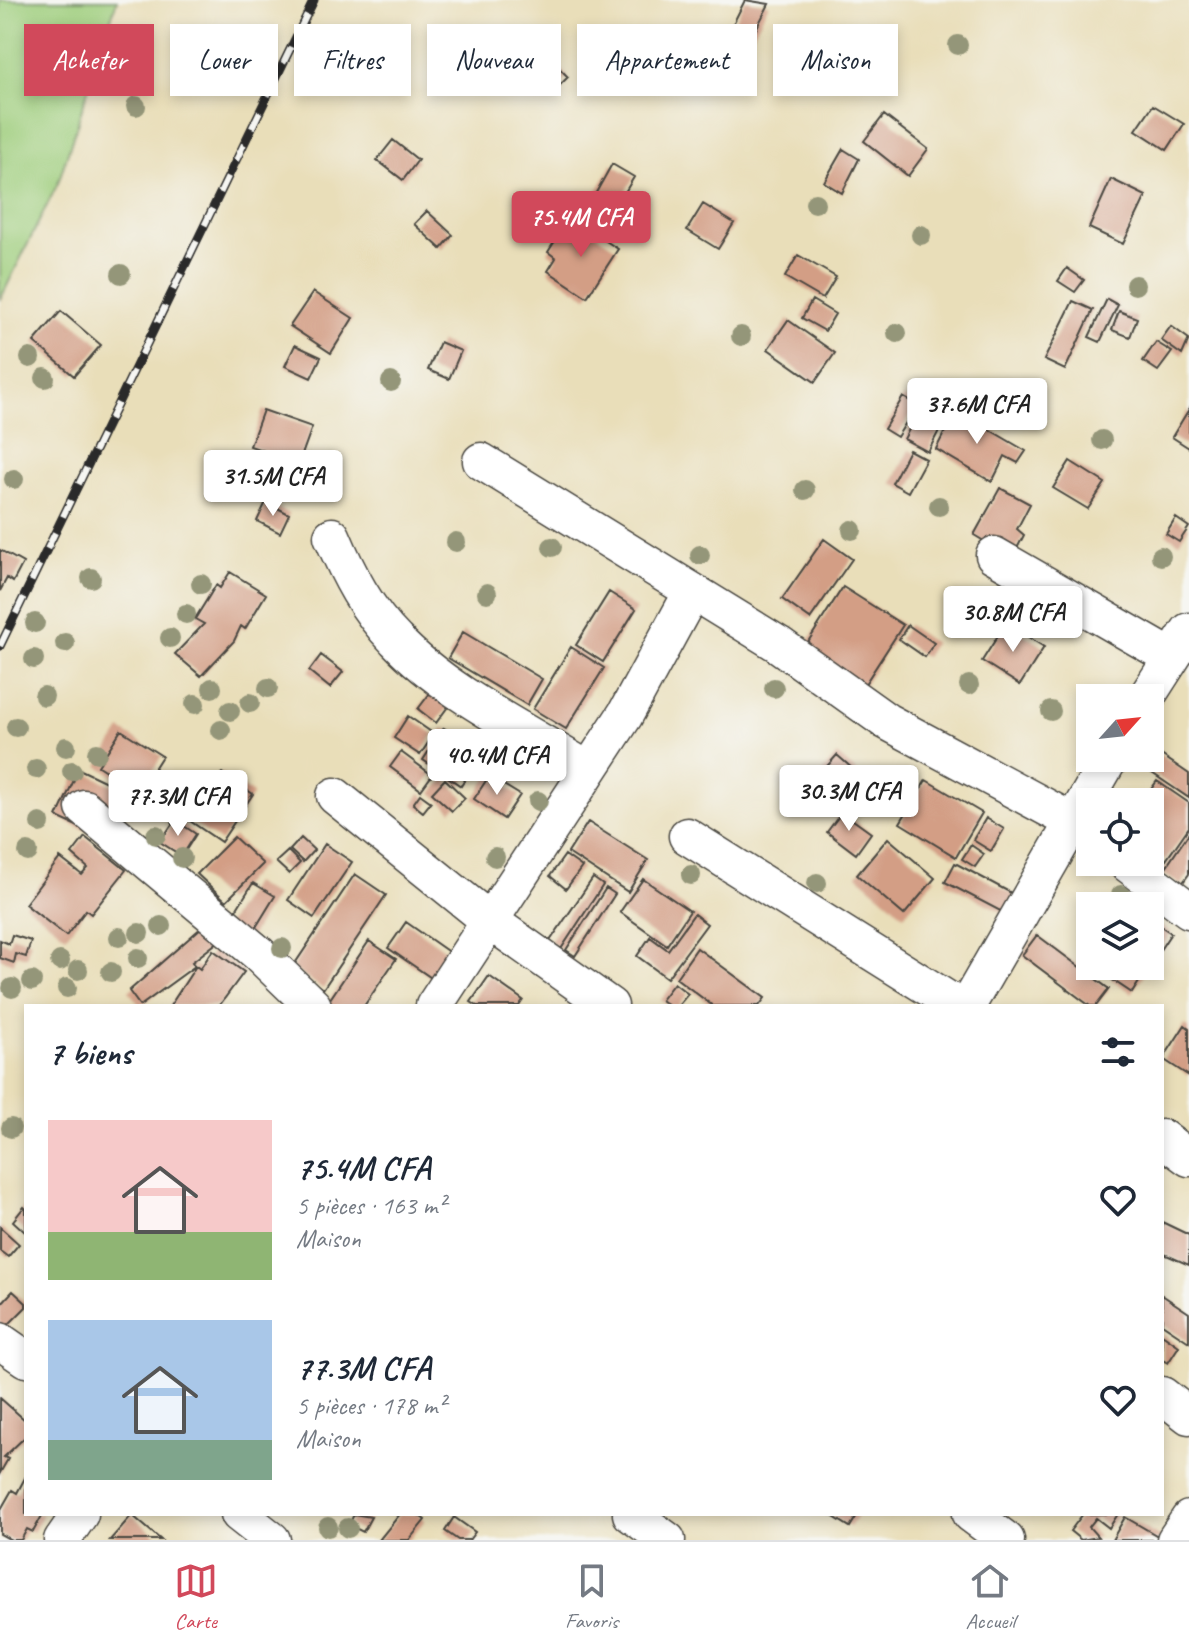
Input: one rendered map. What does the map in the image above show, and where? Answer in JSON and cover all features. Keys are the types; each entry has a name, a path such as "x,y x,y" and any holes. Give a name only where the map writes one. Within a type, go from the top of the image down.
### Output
{"street":[{"path":"481,461 778,644 886,721 1076,825"},
{"path":"332,536 346,570 396,641 438,676 588,770"},
{"path":"994,555 1180,644 1155,684"},
{"path":"435,1004 625,715 692,592"},
{"path":"335,796 490,921 607,1004"},
{"path":"84,808 259,954 311,1004"},
{"path":"687,836 955,1004"},
{"path":"968,1004 1076,836"},
{"path":"1144,876 1189,910"},
{"path":"1164,1139 1189,1158"},
{"path":"0,1341 24,1358"},
{"path":"1164,1397 1189,1416"},
{"path":"62,1540 79,1516"},
{"path":"242,1516 272,1540"},
{"path":"974,1516 1006,1540"},
{"path":"1175,1540 1189,1519"}],"green space":[{"path":"0,0 117,0 109,24 24,24 24,96 86,96 58,183 0,300"}],"building":[{"path":"745,0 769,4 757,27 757,24 733,24"},
{"path":"561,70 568,77 561,84"},
{"path":"1153,105 1184,124 1167,150 1136,130"},
{"path":"884,115 928,149 908,176 864,141"},
{"path":"393,140 418,160 403,180 377,160"},
{"path":"843,149 859,159 842,193 824,182"},
{"path":"612,164 634,177 609,219 588,207"},
{"path":"1111,179 1146,196 1123,244 1089,228"},
{"path":"703,204 734,223 718,249 687,230"},
{"path":"427,211 453,235 441,249 414,224"},
{"path":"580,224 618,249 587,297 548,271 556,258 548,252 562,230 571,237"},
{"path":"798,255 836,277 823,299 785,277"},
{"path":"1067,268 1084,280 1075,292 1058,281"},
{"path":"313,292 353,318 331,353 290,326"},
{"path":"1107,299 1118,305 1100,342 1089,337"},
{"path":"812,300 835,314 825,331 802,318"},
{"path":"1073,301 1093,310 1065,370 1044,360"},
{"path":"61,311 101,345 74,376 34,342"},
{"path":"1119,311 1137,318 1130,337 1112,330"},
{"path":"788,320 835,353 815,382 768,349"},
{"path":"1171,326 1189,339 1182,355 1161,340"},
{"path":"440,342 461,351 449,379 428,370"},
{"path":"1156,342 1172,352 1158,371 1143,361"},
{"path":"295,345 321,357 311,378 285,366"},
{"path":"903,397 917,405 897,437 884,429"},
{"path":"920,408 944,421 928,452 904,439"},
{"path":"1189,409 1189,448 1172,437"},
{"path":"263,410 312,427 299,463 250,446"},
{"path":"956,410 1026,451 1018,463 1005,456 992,482 936,449"},
{"path":"909,450 926,459 908,492 892,483"},
{"path":"1070,461 1105,483 1088,509 1053,488"},
{"path":"1000,488 1030,504 1017,529 1024,535 1012,558 974,535"},
{"path":"266,502 289,514 280,533 257,521"},
{"path":"1176,518 1189,527 1179,542 1166,534"},
{"path":"824,539 852,559 810,619 782,599"},
{"path":"0,550 23,563 13,582 7,578 0,591"},
{"path":"230,572 266,594 245,629 241,626 234,641 201,676 175,654 204,624 195,619 216,585 220,588"},
{"path":"843,587 903,625 863,687 804,648"},
{"path":"1021,590 1043,604 1028,628 1006,614"},
{"path":"609,592 636,609 603,662 576,645"},
{"path":"1006,623 1044,647 1020,685 982,661"},
{"path":"908,625 934,643 925,657 899,639"},
{"path":"463,632 542,679 527,705 448,658"},
{"path":"571,647 604,668 566,729 533,709"},
{"path":"321,655 343,672 330,688 309,671"},
{"path":"437,684 455,697 436,723 418,709"},
{"path":"408,716 434,734 420,755 394,738"},
{"path":"444,728 482,753 461,786 423,760"},
{"path":"121,730 162,756 139,792 98,766"},
{"path":"401,752 432,775 421,790 390,767"},
{"path":"837,755 869,783 846,809 814,781"},
{"path":"1164,757 1189,774 1189,798 1150,772 1164,772"},
{"path":"79,769 121,789 100,837 57,817"},
{"path":"222,773 253,794 221,842 190,821"},
{"path":"489,776 520,795 504,819 474,799"},
{"path":"445,779 465,798 452,811 432,793"},
{"path":"926,780 982,813 956,857 900,823"},
{"path":"1157,781 1189,803 1189,827 1166,860 1164,788 1152,788"},
{"path":"132,790 144,798 133,816 120,808"},
{"path":"420,794 431,802 423,812 413,804"},
{"path":"842,812 871,833 856,854 827,832"},
{"path":"986,818 1004,829 991,851 973,840"},
{"path":"175,820 196,834 182,856 160,842"},
{"path":"588,822 648,860 628,892 568,853"},
{"path":"1189,833 1189,874 1181,885 1164,874"},
{"path":"85,837 126,870 91,914 86,910 66,936 25,904 60,858 82,875 88,868 72,854"},
{"path":"234,837 263,864 226,901 197,874"},
{"path":"301,838 314,850 303,862 290,850"},
{"path":"888,838 935,878 904,915 857,875"},
{"path":"325,844 352,862 314,918 288,900"},
{"path":"971,845 984,854 975,867 962,859"},
{"path":"288,851 300,863 289,874 276,862"},
{"path":"565,855 582,867 566,889 550,876"},
{"path":"955,863 1015,895 1006,914 945,882"},
{"path":"355,874 386,895 323,989 292,968"},
{"path":"593,878 603,885 561,949 550,941"},
{"path":"643,879 690,911 667,945 620,912"},
{"path":"253,883 275,896 242,950 223,938 192,962 195,966 143,1004 139,1004 129,991 210,920 221,934"},
{"path":"606,888 615,894 575,956 566,950"},
{"path":"694,914 707,924 667,978 637,956 650,937 668,950"},
{"path":"406,922 460,960 443,986 388,948"},
{"path":"1164,928 1171,933 1164,944"},
{"path":"12,935 31,941 26,957 16,954 14,963 0,958 0,940 9,944"},
{"path":"1037,935 1076,964 1076,980 1097,980 1109,989 1098,1004 1087,1004 1022,955"},
{"path":"369,941 396,959 365,1004 328,1002"},
{"path":"697,948 765,998 760,1004 710,1004 676,978"},
{"path":"213,950 244,972 220,1004 171,1004 196,966 200,969"},
{"path":"489,976 523,1000 520,1004 471,1002"},
{"path":"1112,980 1140,980 1132,993"},
{"path":"674,983 688,994 680,1004 666,1004 661,1000"},
{"path":"1185,1025 1189,1028 1189,1076 1164,1057"},
{"path":"24,1207 24,1231 13,1221"},
{"path":"1164,1223 1189,1235 1189,1265 1164,1254"},
{"path":"0,1227 19,1244 8,1257 0,1251"},
{"path":"13,1291 24,1301 24,1309 0,1333 0,1305"},
{"path":"1164,1296 1189,1313 1189,1342 1164,1325"},
{"path":"1164,1335 1179,1346 1168,1363 1164,1361"},
{"path":"0,1398 24,1419 24,1438 4,1457 8,1459 0,1473"},
{"path":"24,1480 24,1516 42,1516 33,1532 27,1529 21,1540 11,1540 0,1534 0,1511 12,1490 17,1493"},
{"path":"133,1516 161,1540 110,1540"},
{"path":"353,1516 371,1517 363,1532 349,1525"},
{"path":"398,1516 420,1516 425,1520 409,1540 379,1540"},
{"path":"832,1516 857,1516 850,1527"},
{"path":"1081,1516 1117,1516 1109,1528 1096,1518 1089,1527 1098,1537 1081,1540 1070,1531"},
{"path":"454,1517 475,1532 469,1540 458,1540 445,1531"},
{"path":"1125,1517 1161,1538 1160,1540 1112,1540"}],"railway":[{"path":"0,646 314,0"}]}
